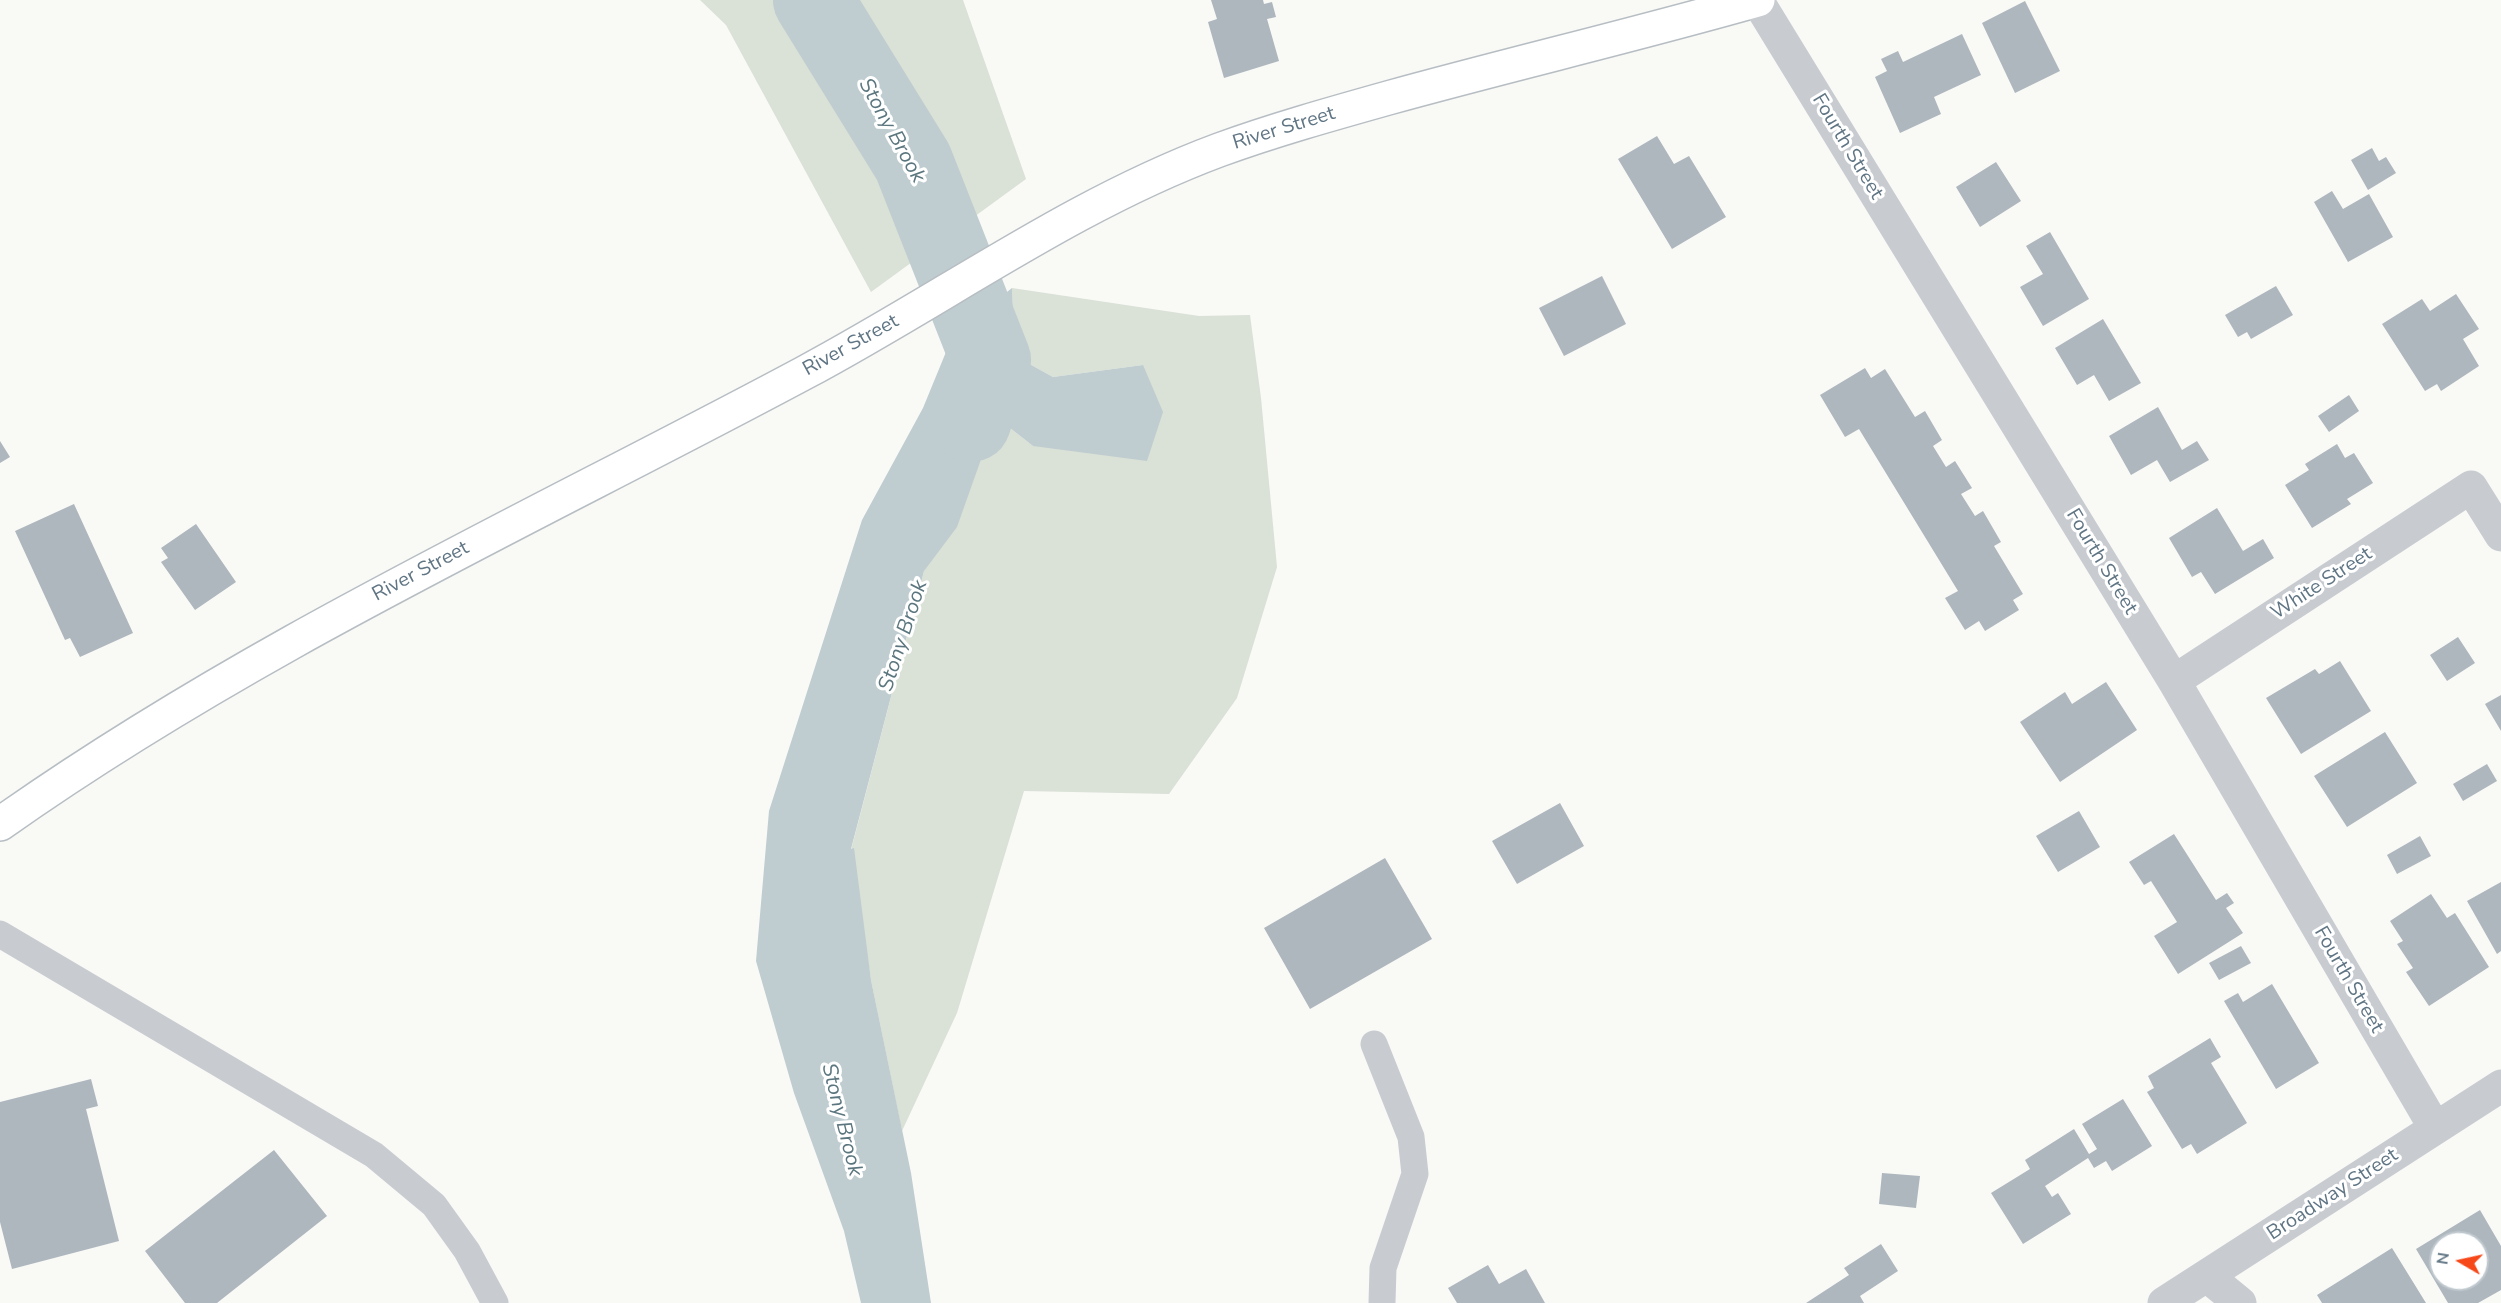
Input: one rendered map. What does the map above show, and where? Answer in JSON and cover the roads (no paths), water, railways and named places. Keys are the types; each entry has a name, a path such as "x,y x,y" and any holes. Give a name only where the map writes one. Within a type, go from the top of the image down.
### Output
{"main road":[{"name":"River Street","path":"0,824 62,780 184,704 400,582 805,373 1107,199 1163,172 1224,148 1406,93 1757,0"}],"street":[{"name":"Fourth Street","path":"1757,0 2174,681 2435,1128"},
{"name":"White Street","path":"2174,681 2470,487 2501,534"},
{"name":"Broadway Street","path":"2164,1303 2501,1086"},
{"path":"2207,1276 2240,1303"}],"lane":[{"path":"0,934 374,1155 434,1205 467,1251 495,1303"},
{"path":"1374,1044 1411,1137 1415,1174 1383,1268 1382,1303"}],"water":[{"path":"1012,288 1015,356 1053,377 1143,365 1163,412 1147,461 1033,446 996,417 957,527 924,571 851,849 854,848 871,980 911,1173 931,1303 861,1303 844,1231 794,1093 756,961 769,811 862,520 923,408 953,335"}],"waterway":[{"name":"Stony Brook","path":"813,0 913,162 991,360 971,422"}]}
